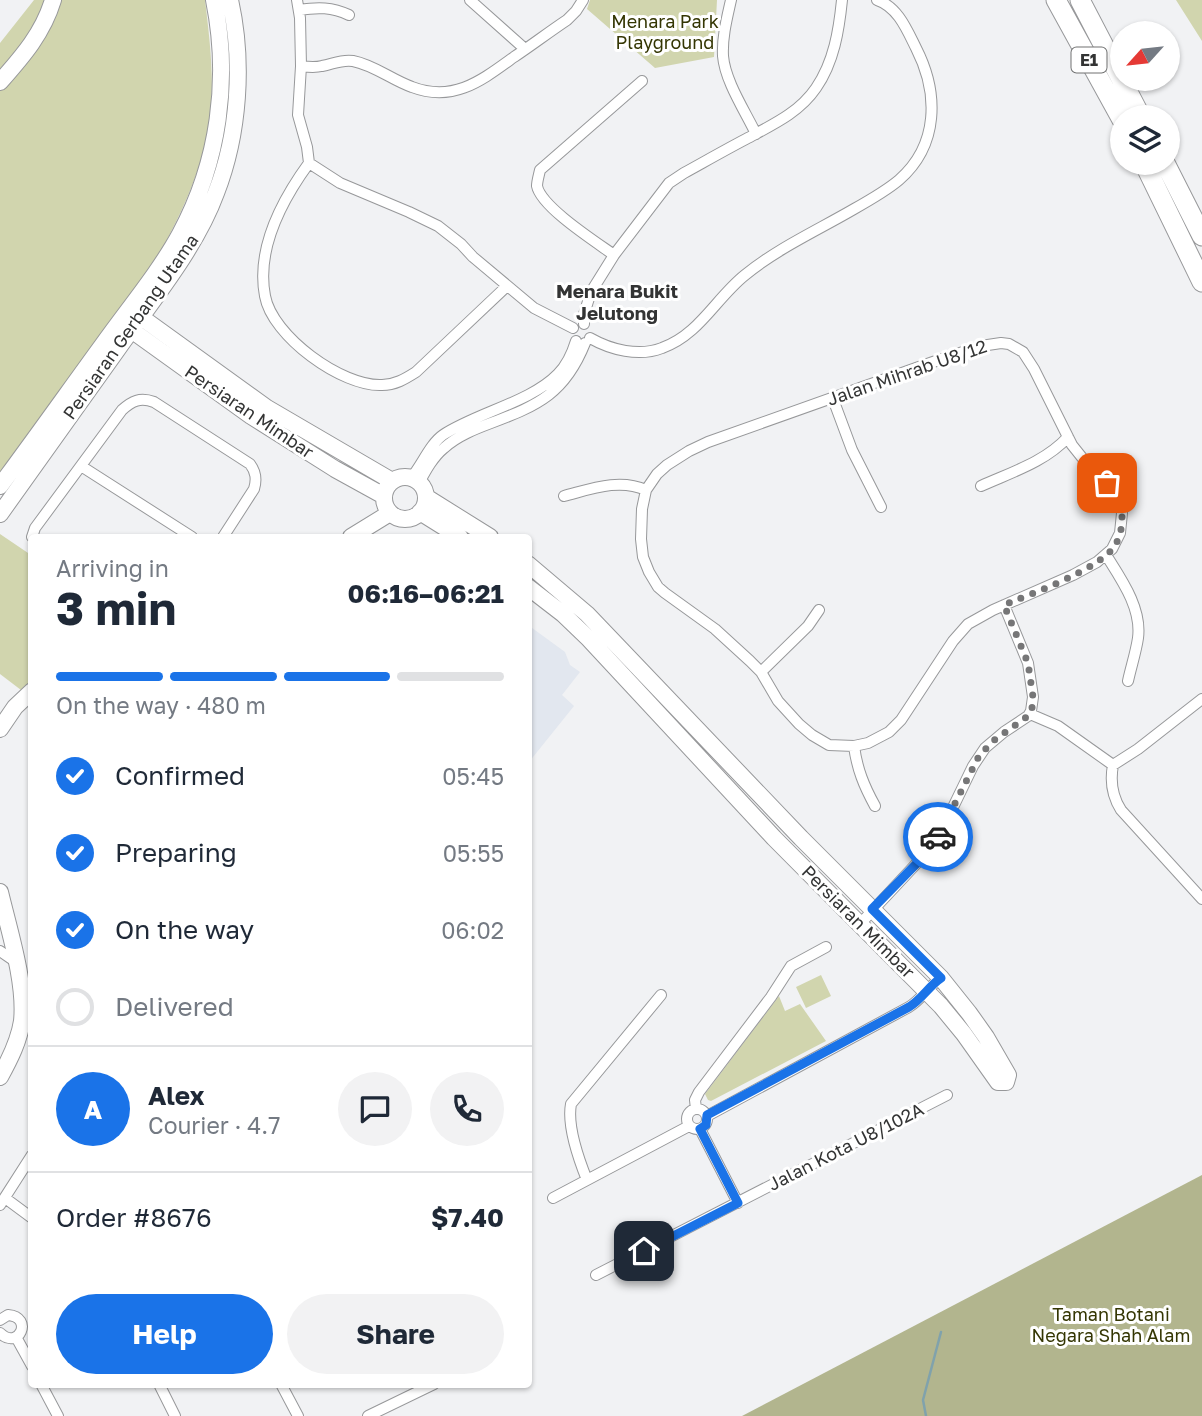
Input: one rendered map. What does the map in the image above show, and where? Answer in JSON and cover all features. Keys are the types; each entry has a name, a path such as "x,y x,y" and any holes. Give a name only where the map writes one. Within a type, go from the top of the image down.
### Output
{"highway":[{"name":"E1","path":"1056,0 1114,105"},
{"name":"E1","path":"1080,0 1135,105"},
{"path":"1150,175 1202,282"},
{"path":"1170,175 1202,236"}],"street":[{"path":"0,82 25,54 47,20 53,0"},
{"name":"Persiaran Gerbang Utama","path":"0,514 130,319 194,205 206,171 220,111 220,48 214,0"},
{"name":"Persiaran Gerbang Utama","path":"0,486 185,253 216,194 233,127 237,81 230,0"},
{"path":"470,0 525,49"},
{"path":"301,66 320,67 350,60 424,91 446,92 468,87 567,20 583,0"},
{"path":"731,0 724,34 724,66 756,134"},
{"path":"842,0 835,45 817,87 790,114 669,183 614,256 591,292 584,314 572,334 584,341 638,352 671,345 694,328 744,275 877,195 913,166 930,125 932,103 929,80 917,50 896,14 877,0"},
{"path":"349,15 337,9 298,5 301,66 298,115 309,163 285,201 273,228 265,258 264,285 268,309 295,345 329,368 365,383 392,384 416,372 507,286"},
{"path":"614,256 551,208 537,186 538,178 540,170 642,81"},
{"path":"309,163 340,183 438,226 534,308 591,329 549,382 441,437 424,461 419,492 409,519 396,517 384,503 385,491 391,481 404,477 419,492 457,534"},
{"name":"Persiaran Mimbar","path":"130,319 267,408 391,481"},
{"name":"Persiaran Mimbar","path":"130,319 251,416 384,496"},
{"name":"Jalan Mihrab U8/12","path":"646,490 667,465 689,451 739,430 981,346 1009,344 1023,352 1029,360 1068,437 1088,465 1115,492 1120,503 1122,521 1115,545 1107,555"},
{"path":"34,534 35,528 80,466 128,405 141,399 154,402 254,469 254,489 225,534"},
{"path":"833,399 846,437 881,507"},
{"path":"981,486 1037,461 1068,437"},
{"path":"80,466 187,534"},
{"path":"564,496 602,486 634,486 646,490 641,519 641,548 645,565 653,580 665,593 715,629 761,672 778,701 799,724 829,745 854,746 875,741 894,727 960,632 977,618 1073,575 1107,555 1129,594 1139,622 1128,681"},
{"path":"419,492 485,534"},
{"path":"356,534 390,513"},
{"name":"Persiaran Mimbar","path":"532,567 587,614 801,838 941,978 986,1037 1008,1075 1006,1082 998,1082 964,1034 927,992 774,838 573,623 532,590"},
{"path":"860,924 931,848 979,756 993,741 1030,714 1033,697 1028,663 1004,605"},
{"path":"761,672 803,632 819,610"},
{"path":"0,729 15,707 28,697"},
{"path":"1202,699 1114,765 1112,772 1113,798 1121,810 1202,899"},
{"path":"1030,714 1058,726 1114,765"},
{"path":"854,746 861,779 875,806"},
{"path":"0,892 23,1002 22,1022 15,1048 1,1072"},
{"path":"696,1109 695,1100 699,1092 771,998 791,966 826,947"},
{"path":"0,951 16,962"},
{"path":"707,1115 909,1007 941,978"},
{"path":"587,1180 578,1157 569,1112 571,1104 661,995"},
{"name":"Jalan Kota U8/102A","path":"597,1275 947,1095"},
{"path":"553,1198 695,1128 706,1125 707,1115 703,1110 696,1109 687,1117 695,1128 738,1203"},
{"path":"28,1161 3,1202 28,1216"},
{"path":"1,1315 11,1315 20,1320 22,1328 16,1337"},
{"path":"0,1333 5,1338 16,1337"},
{"path":"16,1337 28,1359"},
{"path":"43,1388 58,1416"},
{"path":"161,1388 175,1416"},
{"path":"283,1388 298,1416"},
{"path":"405,1388 408,1396"},
{"path":"368,1416 425,1388"}],"shaded area":[{"path":"532,628 565,652 570,665 580,672 562,695 574,706 532,758"}],"green space":[{"path":"34,0 205,0 212,98 205,146 195,179 158,256 0,472 0,43"},
{"name":"Menara Park Playground","path":"590,0 717,0 714,57 655,68 587,9"},
{"path":"1176,0 1202,0 1202,41"},
{"path":"0,534 28,553 28,684 21,690 0,674"},
{"path":"821,975 831,996 806,1008 796,987"},
{"path":"779,996 785,1011 800,1004 826,1041 711,1101 708,1100 705,1094"},
{"name":"Taman Botani Negara Shah Alam","path":"1202,1175 1202,1416 742,1416"}],"waterway":[{"path":"926,1416 923,1400 941,1332"}],"way so far":[{"path":"938,837 979,756 993,741 1028,716 1032,708 1028,663 1004,605 1089,567 1107,555 1118,540 1122,513 1115,492 1107,483"}],"district":[{"name":"Menara Bukit Jelutong","path":"617,302"}],"route":[{"path":"644,1251 738,1203 700,1129 706,1125 707,1115 909,1007 941,978 872,909 925,855 938,837"}]}
